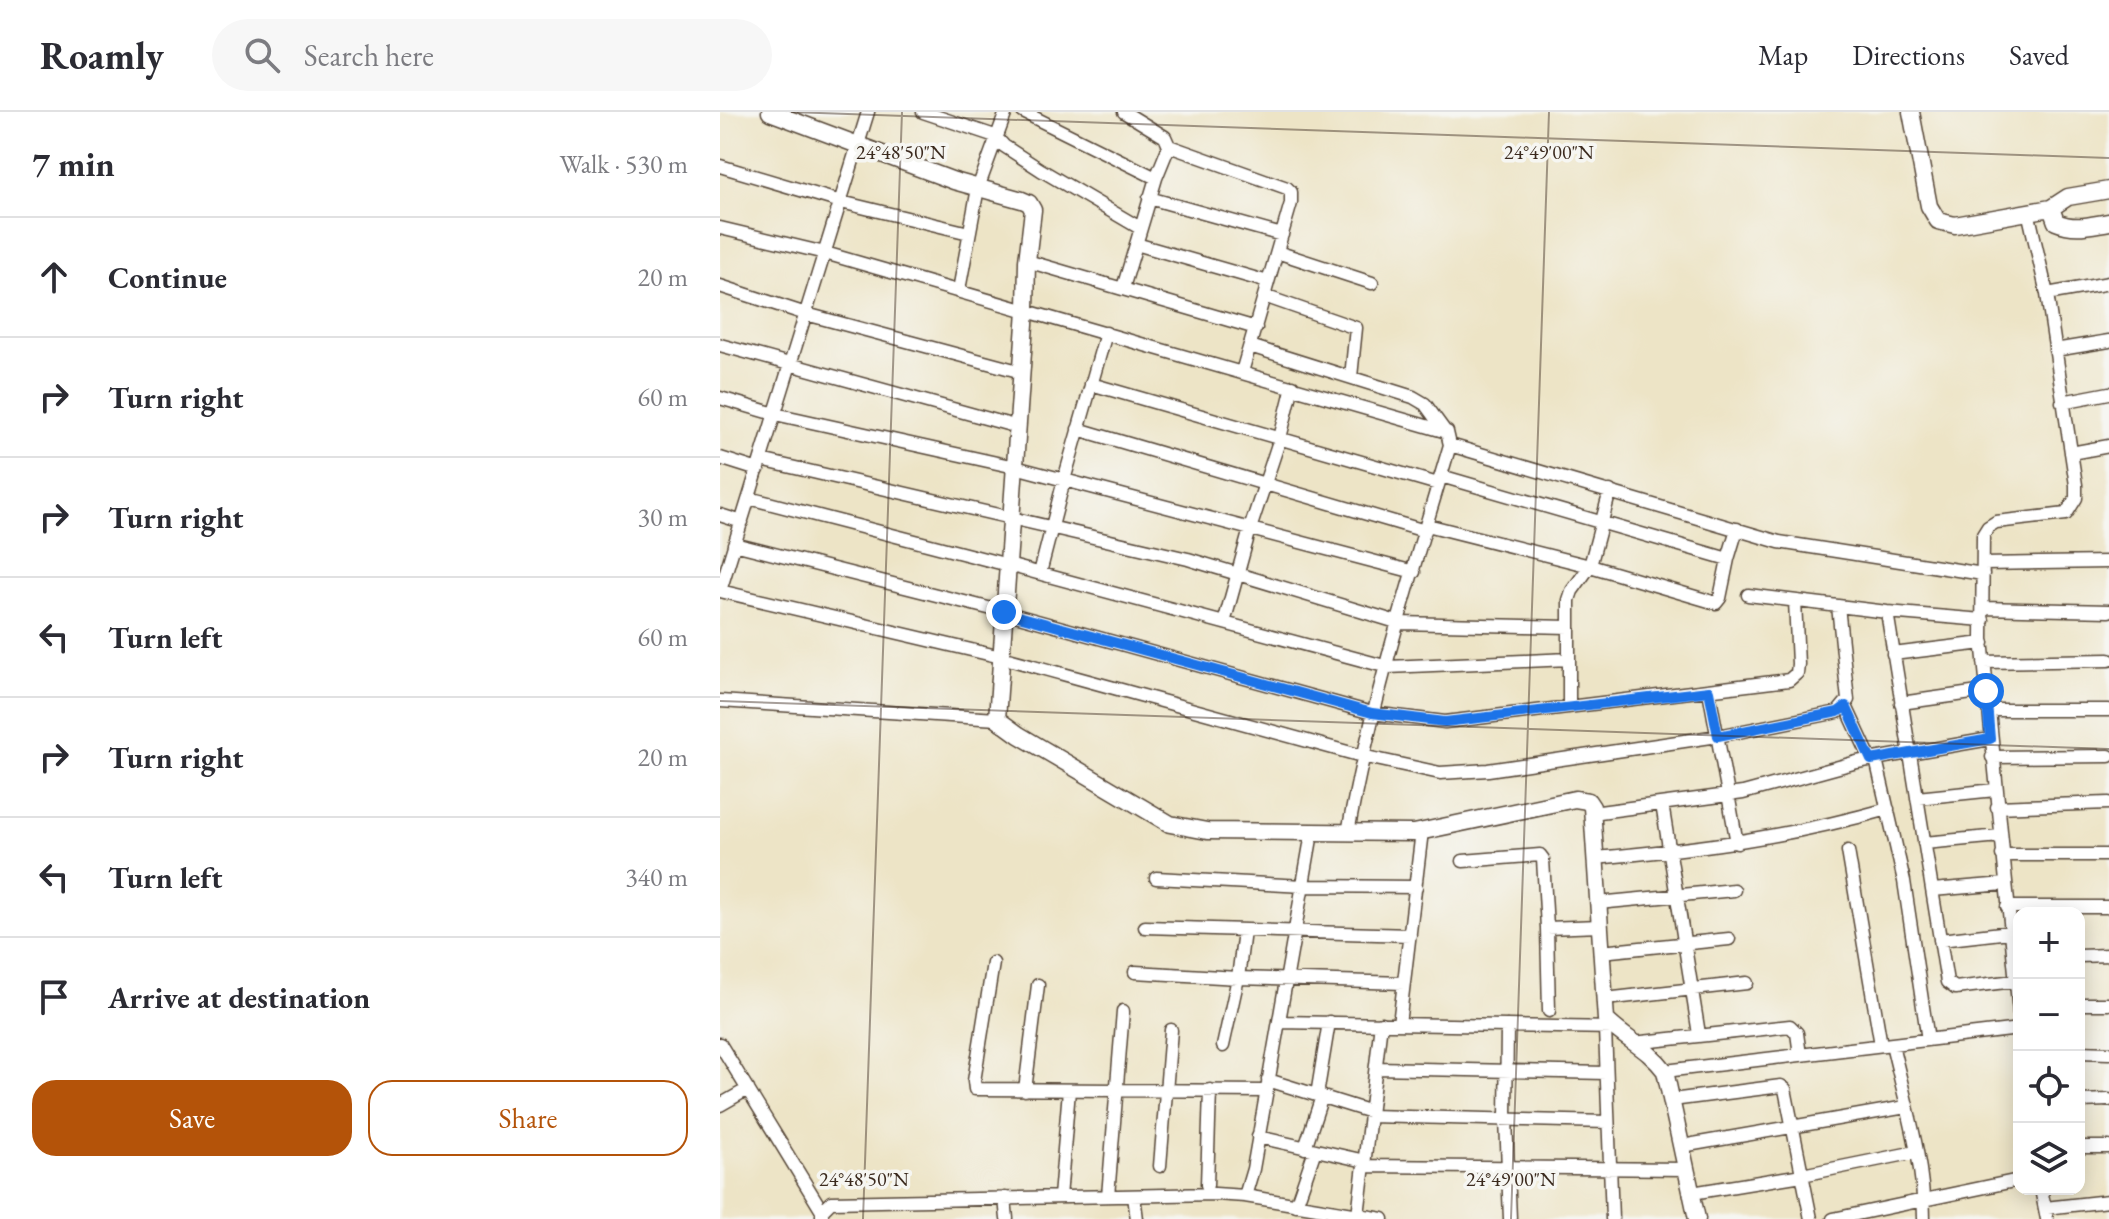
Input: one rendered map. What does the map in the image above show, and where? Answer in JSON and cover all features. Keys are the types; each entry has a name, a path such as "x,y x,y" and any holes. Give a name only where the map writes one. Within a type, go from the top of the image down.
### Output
{"street":[{"path":"770,112 978,188 1029,203 1033,210 997,719"},
{"path":"868,112 720,591 1001,657 1362,756 1440,773 1488,770 1718,736 1838,712 1848,700 1838,606"},
{"path":"923,112 995,136 1004,146 1041,170 1140,228"},
{"path":"959,290 978,188 1006,112"},
{"path":"1023,112 1156,178"},
{"path":"1123,288 1149,198 1169,146 1165,137 1124,112"},
{"path":"1911,112 1929,206 1938,221 1955,225 2051,208 2068,197 2109,190"},
{"path":"1169,146 1291,192 1291,203 1242,372"},
{"path":"720,166 841,202 969,233"},
{"path":"1149,198 1282,235"},
{"path":"2051,208 2056,222 2075,228 2109,222"},
{"path":"2013,944 1986,691 1983,535 1992,523 2066,514 2076,498 2047,294 2028,211"},
{"path":"720,228 959,290 1444,430"},
{"path":"1136,244 1268,282"},
{"path":"1277,252 1372,283"},
{"path":"1027,261 1256,328"},
{"path":"2047,294 2109,283"},
{"path":"720,286 806,314 1022,372"},
{"path":"1264,296 1356,328 1351,377"},
{"path":"1040,573 1106,333"},
{"path":"2055,350 2109,341"},
{"path":"720,345 1018,427"},
{"path":"1250,346 1419,399 1448,435 1450,445 1388,667 1372,713 1348,833"},
{"path":"1091,384 1728,559"},
{"path":"1224,623 1293,386"},
{"path":"2062,402 2109,393"},
{"path":"720,398 775,414 1015,467 1414,572"},
{"path":"1078,429 1426,528 1590,566 1716,603 1720,598 1737,529"},
{"path":"1450,445 1779,542 1983,569 2109,562"},
{"path":"2071,453 2109,446"},
{"path":"720,458 1011,518 1188,559 1400,623 1569,627"},
{"path":"1569,707 1570,595 1590,566 1610,491"},
{"path":"749,498 1388,667 1569,659"},
{"path":"720,515 742,522"},
{"path":"734,544 1004,612 1372,713 1445,722 1789,680 1795,677 1798,664 1795,601"},
{"path":"1748,595 1887,612 1983,614 2109,611"},
{"path":"1887,612 1950,986 2013,981"},
{"path":"1893,654 1983,643"},
{"path":"1984,662 2109,660"},
{"path":"1709,691 1737,843"},
{"path":"1901,703 1986,691"},
{"path":"720,701 997,719 1170,824 1207,831 1422,831 1582,798 1588,801 1592,813 1606,1020 1610,1028 1651,1052 1665,1071 1697,1219"},
{"path":"1846,706 1874,759 1888,809 1904,881 1928,1040"},
{"path":"1988,710 2109,710"},
{"path":"1592,813 1729,794 1874,759 1990,739"},
{"path":"1992,757 2109,756"},
{"path":"1917,798 1995,790"},
{"path":"1997,807 2109,803"},
{"path":"1662,804 1699,1034"},
{"path":"1595,858 1737,843 1821,828 1888,809"},
{"path":"1399,1024 1422,831"},
{"path":"1245,1196 1296,933 1312,833"},
{"path":"1924,843 2000,836"},
{"path":"1848,851 1886,1045 1906,1107 1916,1152 1924,1219"},
{"path":"1463,861 1540,855 1543,859 1549,1011"},
{"path":"2002,855 2109,855"},
{"path":"1156,878 1304,886 1416,887"},
{"path":"1932,890 2005,884"},
{"path":"1598,903 1734,890"},
{"path":"2007,907 2109,907"},
{"path":"1547,928 1600,926"},
{"path":"1145,927 1410,935"},
{"path":"1223,1046 1238,978 1244,931"},
{"path":"1940,940 2010,932"},
{"path":"1601,952 1729,939"},
{"path":"2085,956 2109,955"},
{"path":"993,963 973,1086 979,1090 1210,1090 1267,1085 1319,1096 1370,1114 1608,1122"},
{"path":"1135,972 1404,983"},
{"path":"1605,999 1747,983"},
{"path":"1025,1090 1038,985"},
{"path":"2085,1004 2109,1004"},
{"path":"1108,1196 1123,1011"},
{"path":"1279,1022 1610,1028"},
{"path":"1296,1205 1310,1149 1329,1022"},
{"path":"1358,1215 1381,1023"},
{"path":"1507,1026 1506,1119 1510,1219"},
{"path":"1633,1043 1790,1026 1797,1033 1800,1055"},
{"path":"1610,1028 1606,1073 1612,1219"},
{"path":"1160,1166 1171,1030"},
{"path":"1665,1071 2013,1030"},
{"path":"720,1044 822,1215 831,1202 1215,1194 1245,1196 1383,1219"},
{"path":"2085,1052 2109,1053"},
{"path":"1376,1068 1606,1073"},
{"path":"1672,1100 1781,1086 1785,1089 1811,1219"},
{"path":"720,1105 748,1089"},
{"path":"1060,1197 1069,1090"},
{"path":"1207,1185 1210,1090"},
{"path":"2085,1101 2109,1100"},
{"path":"1682,1146 1906,1107"},
{"path":"1258,1137 1364,1164 1687,1169"},
{"path":"2085,1147 2109,1147"},
{"path":"1692,1193 1916,1152"},
{"path":"1833,1219 2013,1181"},
{"path":"1134,1196 1137,1219"},
{"path":"1005,1198 1007,1219"},
{"path":"2046,1213 2109,1201"}],"route":[{"path":"1004,612 1372,713 1426,721 1445,722 1709,691 1718,736 1838,712 1846,706 1871,760 1990,739 1986,691"}]}
